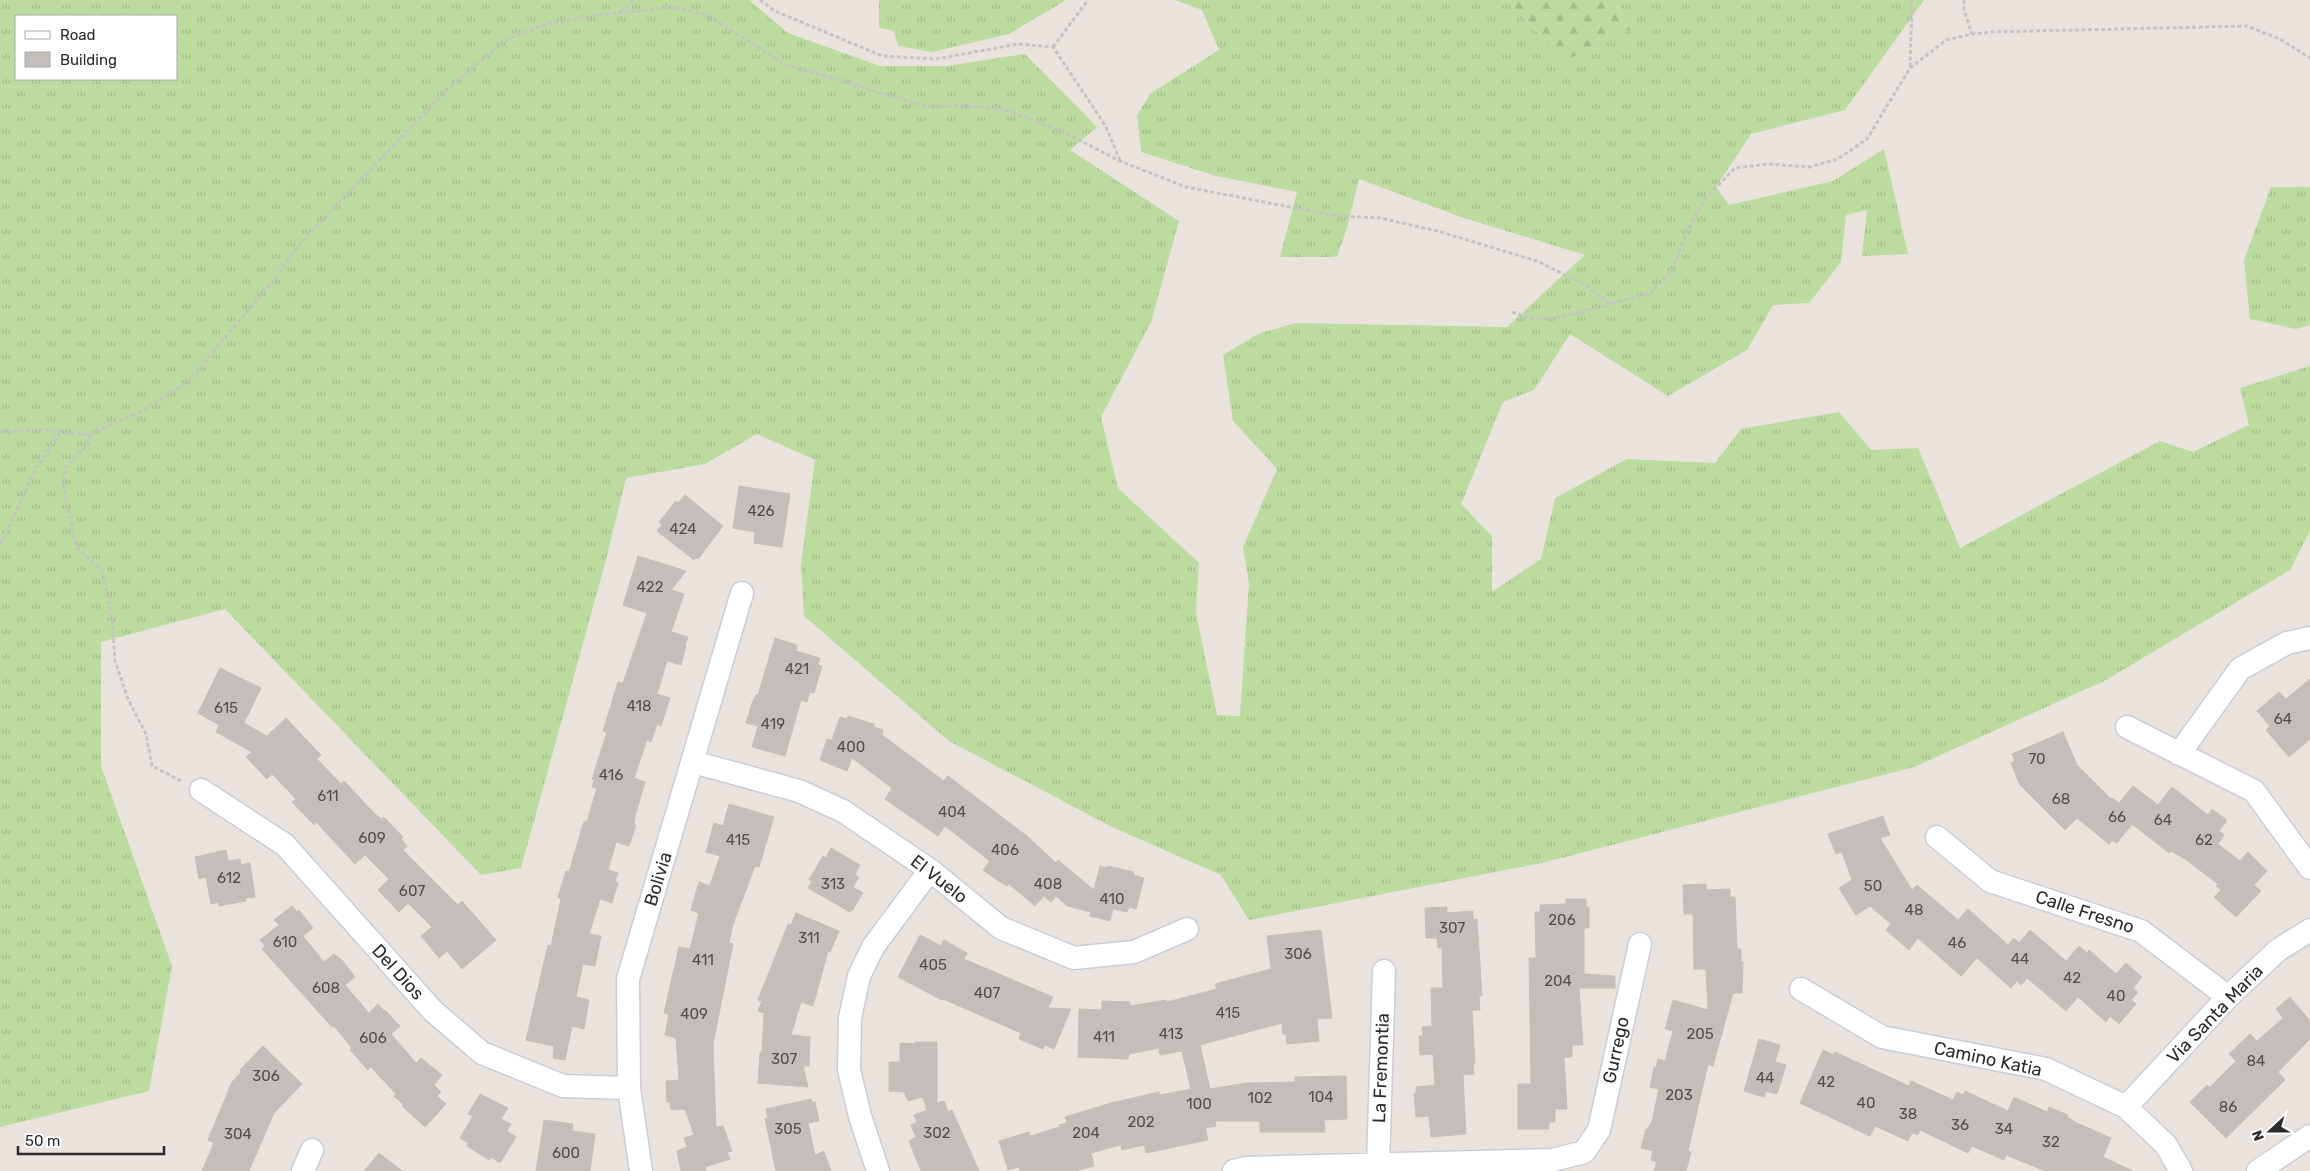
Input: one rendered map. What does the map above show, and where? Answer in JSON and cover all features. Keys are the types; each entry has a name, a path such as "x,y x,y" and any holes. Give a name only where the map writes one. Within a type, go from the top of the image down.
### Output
{"street":[{"name":"Bolivia","path":"641,1171 629,1088 628,979 742,593"},
{"path":"2179,754 2240,669 2287,643 2310,638"},
{"path":"2127,727 2254,792 2310,868"},
{"name":"El Vuelo","path":"693,762 799,791 843,811 930,870 1001,928 1074,958 1134,952 1187,929"},
{"name":"Del Dios","path":"201,790 284,845 433,1012 482,1053 563,1086 629,1088"},
{"name":"Calle Fresno","path":"1937,838 1990,881 2141,930 2228,997"},
{"path":"878,1171 860,1116 849,1070 850,1018 859,976 873,947 930,870"},
{"name":"Via Santa Maria","path":"2126,1107 2228,997 2278,950 2310,930"},
{"name":"Gurrego","path":"1378,1165 1553,1160 1584,1152 1599,1130 1640,944"},
{"name":"La Fremontia","path":"1378,1165 1384,971"},
{"name":"Camino Katia","path":"1801,989 1882,1037 2046,1070 2126,1107 2166,1145 2181,1171"},
{"path":"2258,1171 2310,1136"},
{"path":"303,1171 312,1150"},
{"path":"1234,1171 1246,1168 1378,1165"}],"path":[{"path":"620,13 633,0"},
{"path":"760,0 775,11 882,56 936,60 1018,44 1053,47"},
{"path":"1053,47 1088,0"},
{"path":"1910,68 1912,0"},
{"path":"1964,0 1964,10 1972,34"},
{"path":"0,432 40,429 60,433 90,435 143,410 187,383 276,277 298,246 457,80 510,38 551,23 672,7 707,15 785,64 928,107 1000,108 1059,130 1120,161 1186,186 1337,216 1381,218 1441,232 1537,261 1586,285 1608,304"},
{"path":"1512,312 1533,319 1565,316 1651,293 1672,271 1687,232 1704,200 1735,168 1769,164 1810,167 1838,159 1867,139 1910,68 1946,40 1972,34 2247,26 2280,39 2310,58"},
{"path":"1053,47 1105,125 1120,161"},
{"path":"0,545 36,467 60,433"},
{"path":"90,435 89,442 66,466 63,485 76,546 103,573 112,620 115,661 128,699 146,734 152,766 201,790"}],"green space":[{"path":"0,0 749,0 788,33 880,66 947,66 1025,54 1097,127 1070,150 1179,221 1151,322 1101,417 1118,488 1199,563 1196,613 1217,715 1240,716 1249,583 1243,547 1277,469 1233,421 1223,355 1258,334 1295,323 1507,327 1585,255 1464,218 1359,179 1347,228 1337,257 1280,257 1297,192 1216,176 1141,152 1137,115 1151,93 1219,50 1202,10 1175,0 1507,0 1564,61 1631,29 1613,0 1924,0 1845,110 1751,134 1716,187 1729,205 1833,181 1884,149 1908,254 1862,256 1867,210 1846,215 1841,262 1809,303 1773,305 1747,350 1668,396 1570,334 1534,390 1503,402 1461,504 1492,536 1492,592 1541,559 1555,498 1627,459 1715,463 1741,429 1839,412 1871,450 1918,448 1960,548 2160,441 2193,452 2249,425 2240,388 2310,366 2310,531 2290,570 2106,680 1914,767 1542,863 1249,920 1221,875 1110,826 949,741 804,616 801,564 815,460 757,434 705,464 626,478 606,560 521,868 481,875 225,609 101,642 101,766 172,966 149,1091 0,1127"},
{"path":"879,0 1066,0 1009,34 932,52 898,46 894,31 879,28"},
{"path":"1507,0 1613,0 1631,29 1564,61"},
{"path":"2271,187 2310,187 2310,325 2296,329 2250,319 2244,260"}],"building":[{"path":"739,486 790,494 782,547 754,543 755,532 733,528"},
{"path":"685,495 723,526 698,559 694,560 657,531 662,525 659,522 676,501 678,503"},
{"path":"638,556 686,571 671,590 684,594 671,632 688,637 681,665 667,661 657,694 670,698 661,726 657,724 651,742 647,740 634,778 645,782 635,816 634,825 636,825 629,846 616,842 608,870 618,873 615,881 618,883 612,903 600,899 589,934 601,936 595,966 583,964 576,997 589,1000 584,1029 572,1026 565,1060 553,1058 554,1046 526,1040 548,945 551,946 561,899 558,897 566,871 569,872 584,821 587,822 597,788 592,787 594,780 592,779 607,732 603,731 618,682 623,683 647,613 623,605"},
{"path":"775,638 797,645 796,651 820,658 818,665 822,666 814,693 810,692 807,702 801,700 785,756 752,747 758,726 746,723 752,703 756,695 758,695"},
{"path":"220,668 261,688 244,723 267,736 286,718 321,755 317,759 341,784 344,781 375,814 381,819 384,817 403,837 401,839 407,846 403,850 458,905 462,901 496,940 462,969 447,951 439,958 421,936 432,927 408,903 399,912 378,890 389,879 365,855 355,864 316,822 314,825 292,802 296,799 272,774 267,779 246,757 252,752 216,732 219,725 198,713"},
{"path":"2310,679 2310,739 2289,757 2266,730 2270,726 2257,711 2279,692 2286,699"},
{"path":"848,716 874,724 874,727 883,730 882,735 944,781 948,776 1027,836 1056,863 1058,860 1094,890 1100,866 1134,872 1133,875 1144,878 1136,909 1129,907 1127,912 1113,909 1110,921 1090,916 1091,912 1067,906 1056,896 1051,902 1044,896 1035,906 1009,884 1007,886 983,870 990,861 945,826 938,836 885,799 892,788 852,758 847,771 820,760 827,739 832,740 840,717 847,719"},
{"path":"2063,732 2077,765 2111,799 2119,803 2133,786 2158,805 2172,787 2208,815 2212,809 2227,820 2219,831 2224,835 2218,844 2240,861 2248,852 2267,871 2254,885 2261,891 2236,917 2214,897 2221,890 2216,886 2218,884 2185,859 2171,851 2169,853 2132,824 2117,843 2112,840 2109,844 2077,818 2065,830 2020,785 2011,763 2015,761 2012,754"},
{"path":"729,804 774,817 759,867 755,866 733,924 729,943 733,944 713,1044 716,1127 723,1126 732,1151 727,1152 730,1159 705,1167 706,1171 681,1171 677,1151 687,1147 684,1138 694,1135 685,1109 671,1110 670,1102 667,1102 666,1081 679,1080 676,1038 665,1035 669,1014 664,1013 679,947 690,949 699,913 691,910 699,882 710,886 720,856 706,852 714,823 723,826"},
{"path":"1883,816 1890,835 1880,838 1912,890 1917,885 1958,920 1968,909 2008,945 2014,938 2019,943 2030,930 2066,961 2079,946 2087,953 2089,950 2116,974 2126,963 2142,977 2133,988 2138,992 2131,1000 2136,1004 2119,1024 2110,1016 2106,1022 2078,997 2066,1011 2027,978 2021,985 2017,981 2011,988 1977,958 1961,976 1918,938 1909,950 1886,930 1891,924 1870,906 1856,915 1839,888 1852,880 1842,852 1836,854 1828,834"},
{"path":"831,848 860,865 855,875 859,877 853,887 863,893 850,912 808,888 812,881 809,880 823,856 826,858"},
{"path":"226,850 228,861 240,859 241,865 250,863 255,897 245,898 246,901 219,906 219,902 211,904 206,877 199,879 195,857"},
{"path":"1706,884 1706,890 1730,889 1730,897 1735,897 1737,949 1741,949 1741,962 1743,962 1742,993 1733,993 1713,1066 1708,1064 1688,1151 1691,1152 1686,1171 1654,1171 1657,1162 1651,1160 1653,1151 1641,1148 1646,1129 1648,1129 1652,1121 1659,1089 1650,1087 1654,1067 1656,1068 1658,1059 1665,1061 1673,1031 1665,1029 1673,1000 1708,1010 1706,969 1694,969 1693,914 1684,914 1683,885"},
{"path":"1566,899 1586,899 1586,907 1589,907 1589,928 1584,928 1584,974 1615,976 1615,988 1579,988 1583,1045 1572,1045 1572,1057 1564,1057 1567,1109 1555,1109 1555,1122 1549,1122 1549,1129 1518,1129 1518,1084 1531,1084 1529,958 1536,958 1535,912 1540,912 1540,905 1566,904"},
{"path":"292,906 297,912 299,910 313,928 303,936 324,962 334,954 342,960 355,977 345,985 369,1013 378,1004 400,1026 391,1034 416,1063 421,1058 442,1075 434,1085 441,1092 437,1096 446,1104 425,1127 402,1106 404,1105 394,1096 396,1094 371,1067 368,1070 350,1050 352,1048 334,1026 332,1027 262,949 265,946 260,940 279,925 274,920"},
{"path":"1447,907 1447,913 1473,911 1473,919 1477,919 1482,996 1479,996 1480,1010 1472,1010 1474,1074 1463,1075 1466,1134 1431,1137 1429,1116 1416,1117 1414,1094 1416,1094 1416,1087 1435,1085 1433,1054 1420,1055 1419,1036 1423,1036 1422,1027 1432,1026 1431,988 1443,988 1442,948 1438,948 1437,938 1426,938 1425,908"},
{"path":"796,913 839,931 830,952 828,951 813,1006 801,1002 791,1035 810,1037 809,1066 803,1066 808,1087 758,1083 764,1013 758,1011 762,1001 758,1000 788,924 791,925"},
{"path":"1321,930 1332,1018 1317,1019 1319,1041 1287,1044 1286,1034 1283,1034 1282,1023 1200,1045 1210,1089 1247,1083 1295,1082 1295,1077 1346,1076 1347,1119 1324,1120 1325,1132 1260,1132 1260,1121 1215,1121 1216,1126 1205,1128 1208,1140 1146,1153 1144,1145 1122,1150 1121,1145 1091,1153 1094,1166 1075,1171 1020,1171 1019,1167 1008,1170 999,1141 1029,1132 1030,1136 1060,1127 1059,1125 1067,1123 1065,1117 1111,1103 1159,1092 1160,1095 1191,1089 1182,1051 1160,1055 1159,1048 1129,1054 1128,1059 1078,1057 1079,1009 1102,1010 1102,1001 1130,1002 1130,1006 1166,1000 1167,1002 1217,989 1215,984 1271,969 1267,936"},
{"path":"920,935 941,946 944,940 967,953 964,959 1053,997 1048,1008 1071,1009 1054,1049 1045,1045 1043,1049 1019,1039 1021,1033 942,1000 898,977"},
{"path":"2290,997 2310,1021 2310,1039 2278,1072 2285,1080 2226,1138 2190,1102 2207,1085 2210,1087 2236,1061 2229,1054 2250,1034 2257,1041 2283,1018 2276,1009"},
{"path":"1759,1039 1780,1045 1775,1062 1786,1065 1777,1094 1766,1091 1764,1097 1744,1091"},
{"path":"915,1042 937,1042 937,1103 944,1101 948,1112 952,1110 979,1171 921,1171 909,1141 916,1137 911,1125 917,1122 914,1115 927,1110 923,1097 908,1101 904,1092 889,1091 889,1062 900,1062 900,1043 915,1044"},
{"path":"263,1046 302,1084 274,1113 249,1171 202,1171 214,1143 208,1140 232,1082 241,1072 240,1070"},
{"path":"1823,1050 1834,1055 1835,1052 1909,1086 1911,1081 1953,1100 1957,1092 1963,1095 1965,1091 2008,1111 2014,1097 2047,1112 2049,1107 2068,1115 2067,1117 2077,1123 2111,1138 2103,1157 2133,1171 2045,1171 2006,1155 2004,1160 1972,1146 1968,1153 1920,1130 1918,1135 1912,1133 1908,1141 1875,1126 1870,1136 1800,1103"},
{"path":"480,1094 508,1108 501,1119 511,1124 507,1131 516,1137 500,1163 491,1157 489,1160 467,1146 468,1143 460,1138 473,1116 468,1114"},
{"path":"811,1099 812,1102 815,1102 819,1121 808,1123 815,1155 824,1151 831,1171 776,1171 765,1119 768,1118 766,1109"},
{"path":"544,1120 573,1124 572,1131 595,1134 590,1171 536,1171"},
{"path":"379,1153 402,1171 364,1171"}]}
